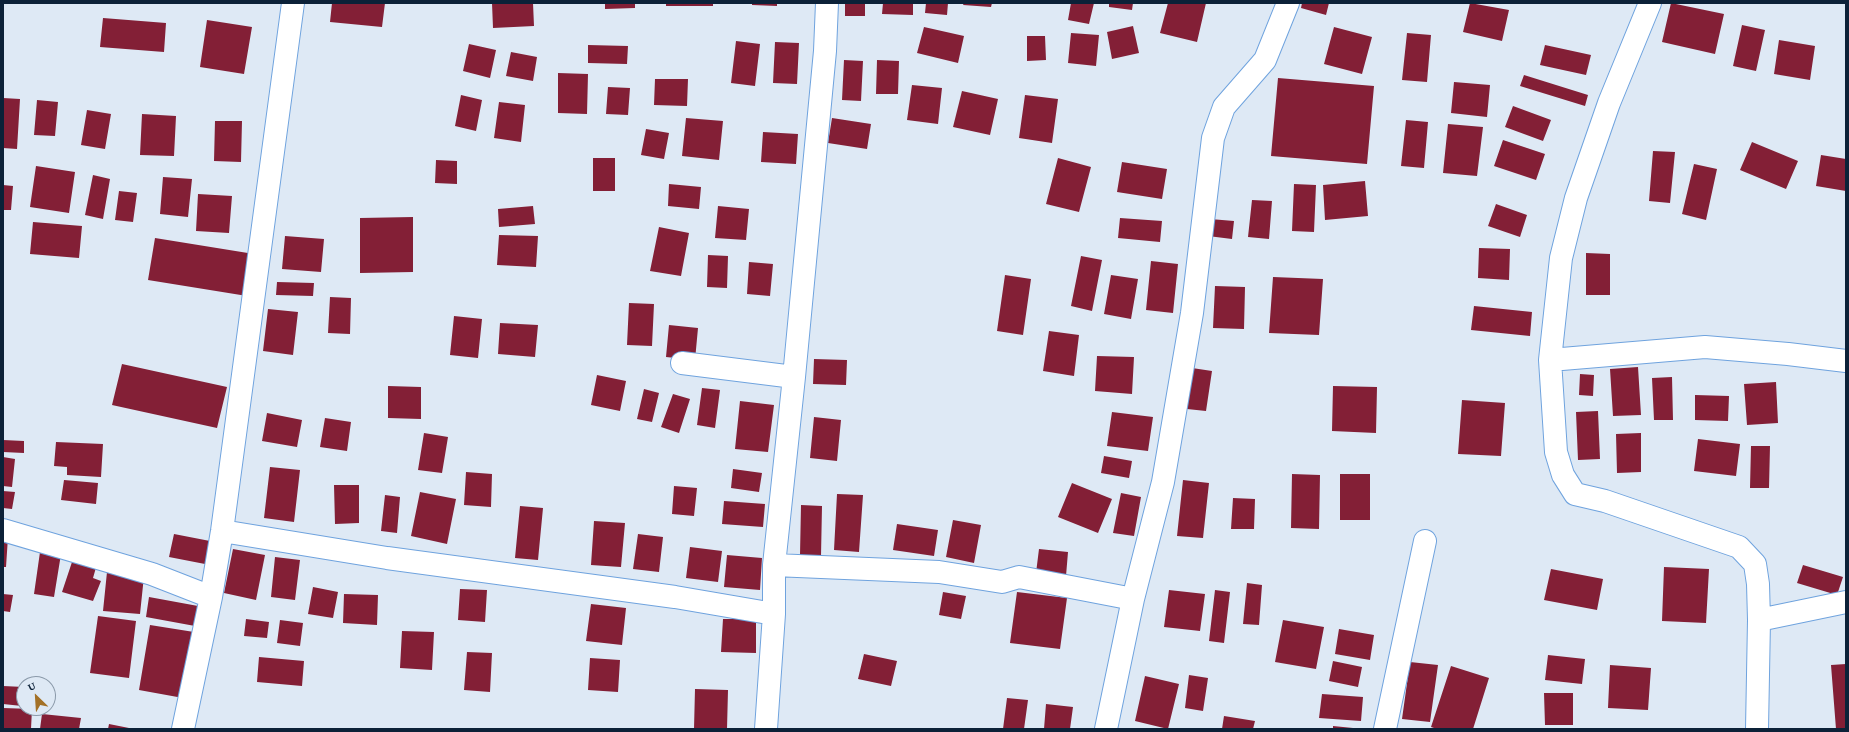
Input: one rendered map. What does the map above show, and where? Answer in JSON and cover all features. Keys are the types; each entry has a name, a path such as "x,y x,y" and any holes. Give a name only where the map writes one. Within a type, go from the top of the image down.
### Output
{"street":[{"path":"183,729 212,597 222,532 293,3"},
{"path":"766,729 774,614 774,565 794,377 825,51 827,3"},
{"path":"1106,729 1133,599 1163,482 1192,313 1213,138 1224,107 1265,60 1288,3"},
{"path":"1650,3 1609,103 1576,198 1561,258 1550,360 1556,452 1563,475 1575,494 1605,501 1739,547 1755,564 1758,584 1759,620 1757,729"},
{"path":"1550,360 1705,347 1846,360"},
{"path":"682,363 794,377"},
{"path":"3,530 152,574 212,597"},
{"path":"222,532 387,558 676,597 774,614"},
{"path":"1385,729 1425,541"},
{"path":"774,565 939,572 1002,582 1019,577 1133,599"},
{"path":"1759,620 1846,602"}],"building":[{"path":"332,3 385,3 382,27 330,22"},
{"path":"492,3 533,3 534,26 493,28"},
{"path":"605,3 635,3 635,8 605,9"},
{"path":"666,3 713,3 713,6 666,6"},
{"path":"752,3 777,3 777,6 752,5"},
{"path":"845,3 865,3 865,16 845,16"},
{"path":"883,3 913,3 913,15 882,14"},
{"path":"926,3 948,3 947,15 925,13"},
{"path":"964,3 992,3 991,7 963,5"},
{"path":"1071,3 1094,3 1089,24 1068,20"},
{"path":"1109,3 1133,3 1132,10 1109,7"},
{"path":"1168,3 1206,3 1197,42 1160,33"},
{"path":"1302,3 1329,3 1326,15 1301,8"},
{"path":"1470,3 1509,10 1502,41 1463,32"},
{"path":"1671,3 1724,14 1715,54 1662,42"},
{"path":"103,18 166,23 164,52 100,47"},
{"path":"207,20 252,27 244,74 200,67"},
{"path":"1742,25 1765,30 1756,71 1733,66"},
{"path":"1133,26 1139,53 1112,59 1107,32"},
{"path":"924,27 964,36 958,63 917,53"},
{"path":"1334,27 1372,37 1362,74 1324,64"},
{"path":"1071,33 1099,35 1096,66 1068,63"},
{"path":"1407,33 1431,35 1427,82 1402,80"},
{"path":"1027,36 1045,36 1046,60 1027,61"},
{"path":"1779,40 1815,46 1810,80 1774,74"},
{"path":"736,41 760,44 755,86 731,83"},
{"path":"775,42 799,43 797,84 773,83"},
{"path":"469,44 496,50 490,78 463,71"},
{"path":"588,45 628,46 627,64 588,63"},
{"path":"1545,45 1591,55 1586,75 1540,65"},
{"path":"511,52 537,57 533,81 506,76"},
{"path":"844,60 863,61 861,101 842,100"},
{"path":"877,60 899,61 898,94 876,94"},
{"path":"558,73 588,74 587,114 558,113"},
{"path":"1524,75 1588,95 1585,106 1520,86"},
{"path":"1278,78 1374,86 1367,164 1271,156"},
{"path":"655,79 688,79 687,106 654,105"},
{"path":"1454,82 1490,85 1487,117 1451,113"},
{"path":"912,85 942,88 938,124 907,120"},
{"path":"608,87 630,88 628,115 606,114"},
{"path":"962,91 998,99 990,135 953,127"},
{"path":"461,95 482,100 476,131 455,126"},
{"path":"1025,95 1058,99 1052,143 1019,138"},
{"path":"3,98 20,99 17,149 3,148"},
{"path":"37,100 58,102 55,136 34,135"},
{"path":"499,102 525,105 521,142 494,138"},
{"path":"1513,106 1551,120 1543,141 1505,127"},
{"path":"87,110 111,114 105,149 81,145"},
{"path":"142,114 176,116 174,156 140,155"},
{"path":"686,118 723,121 719,160 682,156"},
{"path":"832,118 871,124 867,149 828,143"},
{"path":"1406,120 1428,122 1424,168 1401,166"},
{"path":"215,121 242,121 241,162 214,161"},
{"path":"1448,124 1483,127 1477,176 1443,173"},
{"path":"646,129 669,133 664,159 641,155"},
{"path":"763,132 798,134 796,164 761,162"},
{"path":"1503,140 1545,154 1536,180 1494,166"},
{"path":"1752,142 1798,161 1786,189 1740,170"},
{"path":"1653,151 1675,152 1670,203 1649,201"},
{"path":"1821,155 1846,159 1846,191 1816,186"},
{"path":"593,158 615,158 615,191 593,191"},
{"path":"1058,158 1091,167 1079,212 1046,204"},
{"path":"436,160 457,161 457,184 435,183"},
{"path":"1122,162 1167,169 1162,199 1117,192"},
{"path":"1694,164 1717,169 1706,220 1682,214"},
{"path":"36,166 75,172 69,213 30,207"},
{"path":"93,175 110,179 103,219 85,215"},
{"path":"163,177 192,179 188,217 160,214"},
{"path":"1365,181 1368,216 1325,220 1323,185"},
{"path":"669,184 701,187 699,209 668,206"},
{"path":"1294,184 1316,185 1314,232 1292,231"},
{"path":"3,185 13,186 11,210 3,210"},
{"path":"119,191 137,193 133,222 115,220"},
{"path":"198,194 232,196 229,233 196,231"},
{"path":"1252,200 1272,201 1269,239 1248,237"},
{"path":"1496,204 1527,215 1520,237 1488,226"},
{"path":"533,206 535,224 499,227 498,209"},
{"path":"718,206 749,209 746,240 715,238"},
{"path":"413,217 413,272 360,273 360,218"},
{"path":"1120,218 1162,221 1160,242 1118,238"},
{"path":"1210,219 1234,221 1232,239 1208,236"},
{"path":"33,222 82,226 79,258 30,254"},
{"path":"659,227 689,233 681,276 650,271"},
{"path":"499,235 538,236 536,267 497,265"},
{"path":"285,236 324,239 321,272 282,269"},
{"path":"155,238 254,254 247,296 148,280"},
{"path":"1479,248 1510,249 1509,280 1478,278"},
{"path":"1586,253 1610,254 1610,295 1586,295"},
{"path":"708,255 728,256 727,288 707,287"},
{"path":"1081,256 1102,260 1092,311 1071,306"},
{"path":"1151,261 1178,264 1173,313 1146,310"},
{"path":"749,262 773,264 770,296 747,294"},
{"path":"1005,275 1031,279 1023,335 997,331"},
{"path":"1111,275 1138,279 1131,319 1104,314"},
{"path":"1273,277 1323,279 1319,335 1269,333"},
{"path":"277,282 314,283 313,296 276,295"},
{"path":"1215,286 1245,287 1244,329 1213,328"},
{"path":"330,297 351,298 350,334 328,333"},
{"path":"629,303 654,304 652,346 627,345"},
{"path":"1474,306 1532,312 1530,336 1471,330"},
{"path":"268,309 298,312 293,355 263,351"},
{"path":"454,316 482,319 478,358 450,355"},
{"path":"500,323 538,325 535,357 498,354"},
{"path":"669,325 698,328 695,360 666,357"},
{"path":"1049,331 1079,335 1074,376 1043,371"},
{"path":"1097,356 1134,357 1132,394 1095,391"},
{"path":"814,359 847,360 846,385 813,384"},
{"path":"122,364 227,387 217,428 112,405"},
{"path":"1638,367 1641,415 1613,416 1610,369"},
{"path":"1192,368 1212,371 1206,411 1187,409"},
{"path":"1580,374 1594,375 1593,396 1579,395"},
{"path":"597,375 626,381 620,411 591,405"},
{"path":"1672,377 1673,420 1654,420 1652,378"},
{"path":"1776,382 1778,423 1747,425 1744,384"},
{"path":"388,386 421,387 421,419 388,418"},
{"path":"1333,386 1377,387 1376,433 1332,431"},
{"path":"702,388 720,390 715,428 697,425"},
{"path":"644,389 659,393 652,422 637,419"},
{"path":"673,394 690,399 679,433 661,427"},
{"path":"1695,395 1729,396 1728,421 1695,420"},
{"path":"1462,400 1505,403 1501,456 1458,454"},
{"path":"740,401 774,405 768,452 735,449"},
{"path":"1598,411 1600,459 1578,460 1576,412"},
{"path":"1112,412 1153,417 1148,451 1107,446"},
{"path":"267,413 302,420 297,447 262,441"},
{"path":"814,417 841,420 837,461 810,458"},
{"path":"325,418 351,422 347,451 320,447"},
{"path":"424,433 448,437 442,473 418,470"},
{"path":"1641,433 1641,472 1617,473 1616,434"},
{"path":"1698,439 1740,444 1736,476 1694,471"},
{"path":"3,440 24,441 24,453 3,452"},
{"path":"56,442 103,444 101,477 67,475 67,467 54,466"},
{"path":"1751,446 1770,446 1769,488 1750,488"},
{"path":"1104,456 1132,461 1129,478 1101,473"},
{"path":"3,457 15,459 12,487 3,486"},
{"path":"270,467 300,470 294,522 264,518"},
{"path":"733,469 762,473 759,492 731,488"},
{"path":"466,472 492,474 491,507 464,505"},
{"path":"1292,474 1320,475 1319,529 1291,528"},
{"path":"1340,474 1370,474 1370,520 1340,520"},
{"path":"64,480 98,483 96,504 61,500"},
{"path":"1183,480 1209,483 1203,538 1177,536"},
{"path":"1072,483 1112,499 1098,533 1058,517"},
{"path":"334,485 359,485 359,523 335,524"},
{"path":"674,486 697,488 694,516 672,514"},
{"path":"3,491 15,492 12,509 3,508"},
{"path":"420,492 456,499 447,544 411,536"},
{"path":"1121,493 1141,497 1134,536 1113,533"},
{"path":"837,494 863,495 859,552 834,550"},
{"path":"385,495 400,497 397,533 381,531"},
{"path":"1233,498 1255,499 1254,529 1231,529"},
{"path":"724,501 765,504 763,527 722,524"},
{"path":"801,505 822,506 821,556 800,555"},
{"path":"520,506 543,508 538,560 515,558"},
{"path":"953,520 981,525 974,563 946,557"},
{"path":"594,521 625,523 621,567 591,565"},
{"path":"897,524 938,530 934,556 893,550"},
{"path":"174,534 210,541 205,564 169,557"},
{"path":"638,534 663,537 659,572 633,569"},
{"path":"3,536 8,537 6,567 3,567"},
{"path":"41,545 62,548 54,597 34,594"},
{"path":"690,547 722,551 718,582 686,578"},
{"path":"233,549 265,555 256,600 224,593"},
{"path":"1039,549 1068,552 1066,576 1036,573"},
{"path":"727,555 762,558 760,590 724,587"},
{"path":"74,556 97,564 93,578 101,581 93,601 62,592"},
{"path":"275,557 300,560 295,600 271,597"},
{"path":"1803,565 1843,577 1837,595 1797,583"},
{"path":"1664,567 1709,569 1706,623 1662,621"},
{"path":"1551,569 1603,579 1597,610 1544,600"},
{"path":"107,572 144,576 140,614 103,611"},
{"path":"1247,583 1262,585 1259,625 1243,624"},
{"path":"313,587 338,592 333,618 308,614"},
{"path":"460,589 487,590 485,622 458,620"},
{"path":"1169,590 1205,594 1200,631 1164,627"},
{"path":"1215,590 1230,592 1224,643 1209,641"},
{"path":"943,592 966,596 961,619 939,615"},
{"path":"1017,592 1067,598 1060,649 1010,643"},
{"path":"3,594 13,595 10,612 3,611"},
{"path":"344,594 378,595 377,625 343,623"},
{"path":"149,597 198,606 195,626 146,617"},
{"path":"591,604 626,608 622,645 586,641"},
{"path":"98,616 136,621 129,678 90,673"},
{"path":"246,619 269,622 267,638 244,636"},
{"path":"723,619 756,619 756,653 721,652"},
{"path":"280,620 303,623 300,646 277,643"},
{"path":"1283,620 1324,627 1316,669 1275,662"},
{"path":"150,625 194,632 183,698 139,690"},
{"path":"1339,629 1374,635 1370,660 1335,654"},
{"path":"402,631 434,632 432,670 400,668"},
{"path":"467,652 492,653 490,692 464,690"},
{"path":"864,654 897,661 891,686 858,679"},
{"path":"1548,655 1585,659 1582,684 1545,680"},
{"path":"259,657 304,661 302,686 257,682"},
{"path":"590,658 620,660 618,692 588,690"},
{"path":"1333,661 1362,667 1358,687 1329,681"},
{"path":"1410,662 1438,665 1430,722 1402,719"},
{"path":"1846,664 1846,729 1836,729 1831,665"},
{"path":"1610,665 1651,668 1648,710 1608,708"},
{"path":"1451,666 1489,678 1473,729 1437,729 1431,727"},
{"path":"1189,675 1208,678 1203,711 1185,708"},
{"path":"1145,676 1179,684 1168,729 1135,721"},
{"path":"3,686 16,687 16,705 3,704"},
{"path":"695,689 728,690 727,729 694,729"},
{"path":"1544,693 1573,693 1573,725 1545,725"},
{"path":"1322,694 1363,697 1361,721 1319,718"},
{"path":"1007,698 1028,700 1024,729 1003,729"},
{"path":"1046,704 1073,707 1070,729 1044,729"},
{"path":"3,708 16,708 16,716 32,716 31,729 3,729"},
{"path":"56,715 81,718 79,729 40,729 42,716"},
{"path":"1224,716 1255,721 1253,729 1222,729"},
{"path":"109,724 129,728 129,729 108,729"},
{"path":"1333,726 1353,728 1353,729 1333,729"}]}
